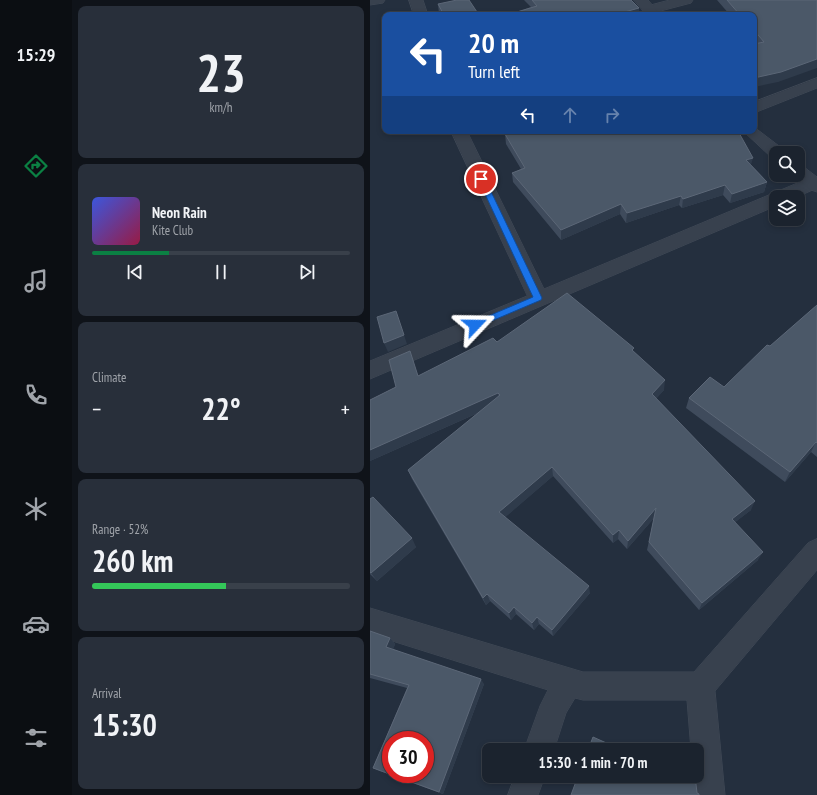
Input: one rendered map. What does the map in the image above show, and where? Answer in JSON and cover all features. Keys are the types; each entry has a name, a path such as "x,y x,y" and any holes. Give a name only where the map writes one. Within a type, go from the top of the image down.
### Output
{"street":[{"path":"370,1 378,0"},
{"path":"416,0 420,12"},
{"path":"648,8 686,0"},
{"path":"757,107 817,83"},
{"path":"460,134 538,298"},
{"path":"754,134 769,146"},
{"path":"805,177 815,185"},
{"path":"801,190 815,185"},
{"path":"370,370 769,202"},
{"path":"710,795 700,686 817,551"},
{"path":"370,621 583,686 700,686"},
{"path":"541,743 554,706 569,682"},
{"path":"523,795 527,783"}],"building":[{"path":"457,0 469,0 477,12 442,12 438,4"},
{"path":"532,0 631,0 639,8 625,12 517,12 537,6"},
{"path":"727,0 817,0 817,59 781,72 757,77 757,43 764,42 757,34 757,12 737,12"},
{"path":"505,134 740,134 753,158 746,160 767,182 732,194 725,185 683,199 681,196 627,213 621,204 561,230 512,173 525,168"},
{"path":"567,293 634,348 632,350 665,380 652,394 755,501 732,519 763,552 702,603 649,542 656,508 628,541 619,530 613,535 552,467 499,512 589,586 552,630 537,617 532,623 514,607 509,613 487,594 483,598 408,470 500,395 498,393 370,450 370,400 396,387 389,360 410,351 418,376 493,338 497,342"},
{"path":"817,305 817,443 816,442 790,472 689,398 710,377 724,387 767,345 770,346"},
{"path":"396,311 404,335 384,343 377,317"},
{"path":"373,497 412,538 371,573 370,499"},
{"path":"370,631 390,638 386,647 481,679 439,792 414,783 434,783 434,731 389,731 409,685 370,674"},
{"path":"593,737 606,743 591,743"},
{"path":"382,747 382,771 373,768"},
{"path":"575,783 694,783 696,784 697,793 699,794 699,795 571,795"}],"route":[{"path":"475,325 538,298 481,179"}]}
